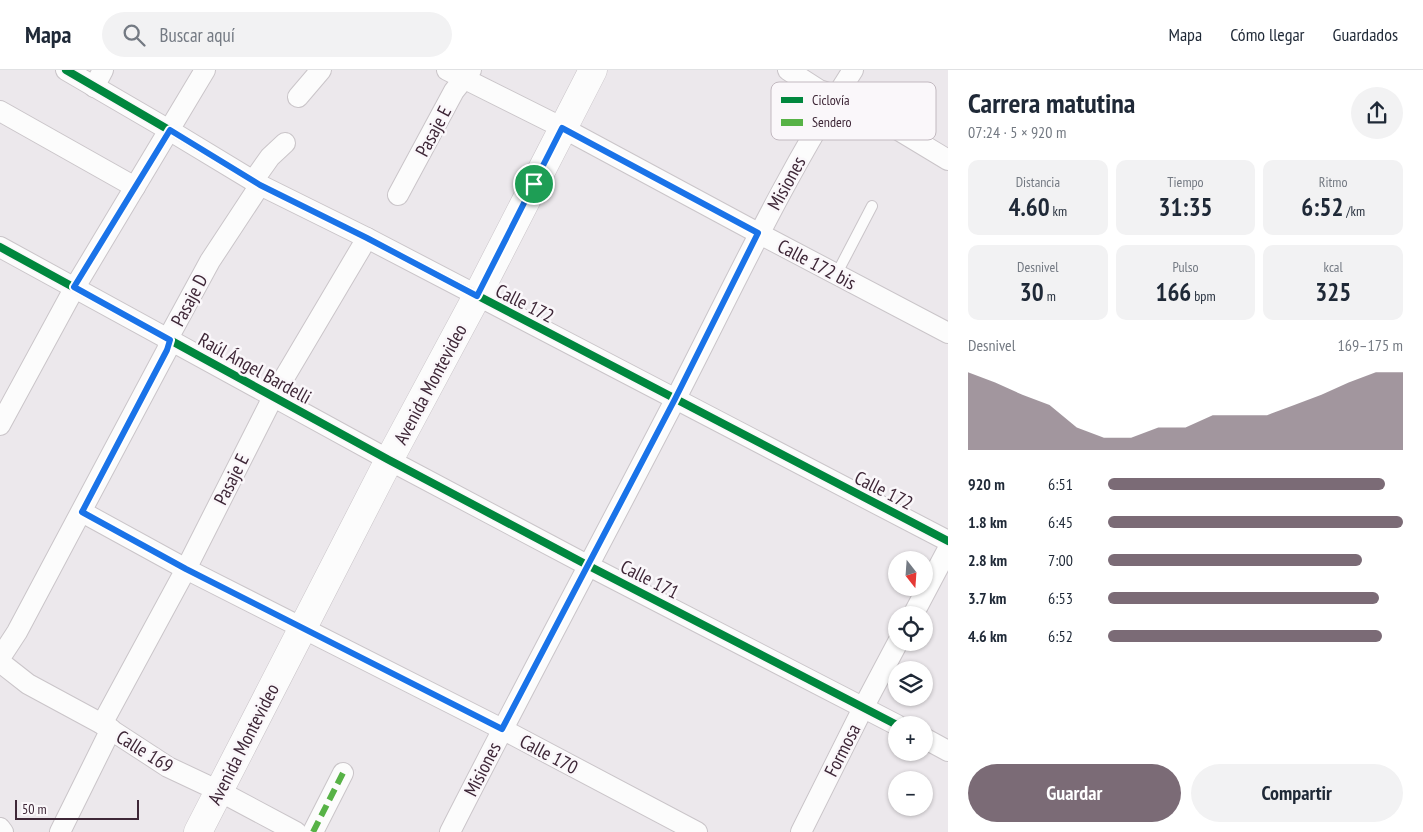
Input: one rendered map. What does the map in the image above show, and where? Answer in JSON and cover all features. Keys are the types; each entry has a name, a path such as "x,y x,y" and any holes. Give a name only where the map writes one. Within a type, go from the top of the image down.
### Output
{"street":[{"name":"Calle 172","path":"66,70 170,130 256,183 367,238 948,541"},
{"path":"94,87 103,70"},
{"path":"0,425 74,287 205,70"},
{"path":"298,97 321,70"},
{"name":"Avenida Montevideo","path":"198,832 389,460 477,296 593,70"},
{"path":"788,70 807,82"},
{"name":"Misiones","path":"844,82 852,70"},
{"name":"Calle 172 bis","path":"461,73 836,275 948,332"},
{"name":"Pasaje E","path":"398,195 454,92 461,73"},
{"path":"0,111 135,187"},
{"name":"Misiones","path":"450,832 675,399 758,233 811,140"},
{"path":"915,140 948,160"},
{"name":"Pasaje D","path":"0,658 17,632 82,512 167,350 172,331 210,261 270,157 285,143"},
{"name":"Pasaje E","path":"60,832 106,727 274,396 367,238"},
{"name":"Raúl Ángel Bardelli","path":"0,247 389,460"},
{"name":"Calle 171","path":"389,460 888,720"},
{"name":"Calle 170","path":"82,512 186,569 502,729 697,832"},
{"path":"918,606 948,550"},
{"name":"Formosa","path":"801,832 893,651"},
{"name":"Calle 169","path":"0,662 40,692 106,727 168,767 219,791 296,832"},
{"path":"933,743 948,751"},
{"path":"313,832 343,773"},
{"path":"0,828 3,832"}],"lane":[{"path":"836,275 872,206"}],"marked path":[{"path":"313,832 343,773"}],"cycle path":[{"path":"66,70 260,185 367,238 948,541"},
{"path":"0,247 389,460 888,720"}],"route":[{"path":"562,128 758,233 589,566 502,729 302,629 82,512 167,350 170,340 74,287 170,130 260,185 367,238 477,296 534,184 562,128"}]}
